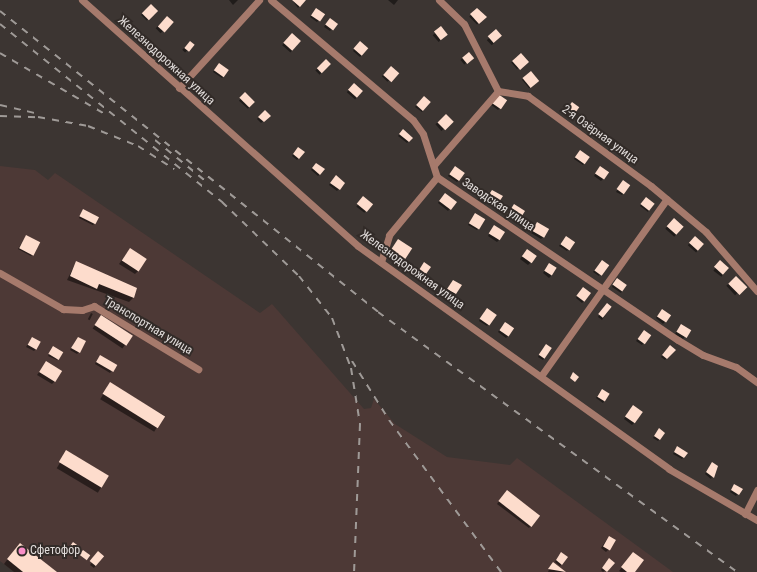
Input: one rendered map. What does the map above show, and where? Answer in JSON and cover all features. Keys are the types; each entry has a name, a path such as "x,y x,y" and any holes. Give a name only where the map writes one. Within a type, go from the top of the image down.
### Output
{"street":[{"name":"Железнодорожная улица","path":"82,0 291,190 381,262 669,468 757,520"},
{"path":"179,88 260,0"},
{"path":"271,0 413,120 423,134 437,177 389,235 381,262"},
{"path":"434,165 498,91 464,24 439,0"},
{"name":"2-я Озёрная улица","path":"498,91 528,96 667,199 706,232 757,291"},
{"name":"Заводская улица","path":"437,177 697,351 736,367 757,382"},
{"path":"541,376 601,288 667,199"},
{"name":"Транспортная улица","path":"0,273 63,308 82,310 94,306 198,369"},
{"path":"746,514 757,490"}],"shaded area":[{"path":"0,166 35,170 48,180 55,173 260,313 272,304 364,409 371,408 374,399 395,424 447,457 510,465 517,458 673,572 14,572 0,561"}],"building":[{"path":"292,0 306,0 300,7"},
{"path":"151,4 158,11 149,20 142,13"},
{"path":"316,8 325,14 320,22 311,15"},
{"path":"477,8 487,17 479,24 470,14"},
{"path":"167,16 174,22 165,32 158,27"},
{"path":"330,18 338,24 333,30 325,24"},
{"path":"441,26 448,35 441,40 434,32"},
{"path":"496,29 502,36 494,43 488,36"},
{"path":"292,33 301,41 292,51 283,43"},
{"path":"190,41 195,45 189,52 184,48"},
{"path":"360,41 368,48 362,56 353,49"},
{"path":"469,52 474,58 467,64 462,58"},
{"path":"521,53 529,62 520,70 512,61"},
{"path":"326,59 331,64 322,73 317,68"},
{"path":"219,63 229,70 224,77 214,70"},
{"path":"391,66 399,73 391,82 383,75"},
{"path":"531,71 539,81 531,88 522,78"},
{"path":"354,83 363,91 357,98 348,90"},
{"path":"245,92 255,102 249,108 239,98"},
{"path":"498,94 507,100 501,109 492,103"},
{"path":"424,96 431,102 423,111 416,105"},
{"path":"572,102 579,107 573,115 566,110"},
{"path":"265,110 271,116 264,122 258,117"},
{"path":"446,114 454,122 445,130 438,122"},
{"path":"403,129 413,138 409,142 399,134"},
{"path":"298,147 305,152 299,159 293,154"},
{"path":"580,150 590,157 585,164 575,157"},
{"path":"316,163 325,169 320,175 312,168"},
{"path":"455,166 465,173 459,181 449,174"},
{"path":"600,166 609,172 604,180 595,173"},
{"path":"336,175 345,183 340,190 330,183"},
{"path":"623,180 630,185 624,194 617,189"},
{"path":"492,190 503,196 497,205 486,199"},
{"path":"445,193 457,202 451,210 439,201"},
{"path":"363,196 373,204 367,212 357,204"},
{"path":"646,197 655,204 649,211 640,204"},
{"path":"514,204 525,211 518,222 507,215"},
{"path":"83,209 99,217 95,224 79,216"},
{"path":"475,213 485,219 479,229 469,223"},
{"path":"674,218 684,227 676,235 667,226"},
{"path":"537,222 549,229 544,238 532,231"},
{"path":"494,225 505,232 500,240 489,233"},
{"path":"26,235 40,242 33,256 19,248"},
{"path":"566,236 575,242 570,250 560,244"},
{"path":"695,236 704,244 698,251 689,243"},
{"path":"398,239 412,248 404,261 390,252"},
{"path":"130,248 147,259 139,271 122,261"},
{"path":"527,249 537,256 532,263 522,256"},
{"path":"602,260 609,265 602,276 594,271"},
{"path":"720,260 729,268 723,275 714,267"},
{"path":"76,261 137,288 134,298 99,284 97,289 70,276"},
{"path":"424,262 431,267 426,274 419,270"},
{"path":"549,263 557,268 552,275 544,271"},
{"path":"736,276 747,287 740,295 728,284"},
{"path":"617,278 627,285 622,291 612,285"},
{"path":"453,280 462,285 456,294 447,289"},
{"path":"583,287 591,293 584,302 576,296"},
{"path":"607,303 612,307 603,318 598,314"},
{"path":"487,308 497,315 489,326 480,319"},
{"path":"662,309 671,315 666,323 657,316"},
{"path":"101,315 133,336 126,346 94,325"},
{"path":"505,322 514,328 509,336 499,330"},
{"path":"681,324 691,330 687,338 676,332"},
{"path":"644,330 651,335 645,344 638,339"},
{"path":"32,337 41,342 36,350 28,345"},
{"path":"78,337 86,341 80,353 71,348"},
{"path":"546,344 552,348 545,359 539,355"},
{"path":"670,345 676,350 667,359 662,355"},
{"path":"53,346 63,352 59,360 48,354"},
{"path":"100,355 117,365 113,372 96,362"},
{"path":"46,361 62,371 55,382 39,372"},
{"path":"573,372 579,377 575,382 570,378"},
{"path":"110,382 165,416 158,428 103,394"},
{"path":"602,389 610,394 605,401 597,397"},
{"path":"633,405 643,412 635,423 625,416"},
{"path":"659,428 665,433 660,440 654,436"},
{"path":"677,446 688,453 684,458 674,452"},
{"path":"66,450 109,476 102,488 59,462"},
{"path":"712,462 718,466 714,478 706,472"},
{"path":"734,484 743,489 739,495 731,490"},
{"path":"507,490 540,516 531,527 498,501"},
{"path":"609,536 616,540 610,550 603,546"},
{"path":"73,542 80,547 76,554 68,548"},
{"name":"Сфетофор","path":"20,543 57,572 23,572 7,559"},
{"path":"83,550 90,555 87,560 79,555"},
{"path":"98,551 104,556 96,566 90,561"},
{"path":"561,552 568,557 562,565 556,560"},
{"path":"633,552 644,560 635,572 627,572 621,567"},
{"path":"609,558 615,563 607,572 602,568"},
{"path":"553,562 566,572 548,569"}],"railway":[{"path":"0,11 378,312 737,572"},
{"path":"0,24 222,202 299,276 332,318 351,368 360,424 354,572"},
{"path":"0,53 105,114"},
{"path":"0,105 34,113"},
{"path":"0,116 38,117 88,126 138,146 174,169"},
{"path":"155,140 208,183"},
{"path":"352,361 389,420 501,572"}],"place":[{"name":"Сфетофор","path":"22,551"}]}
